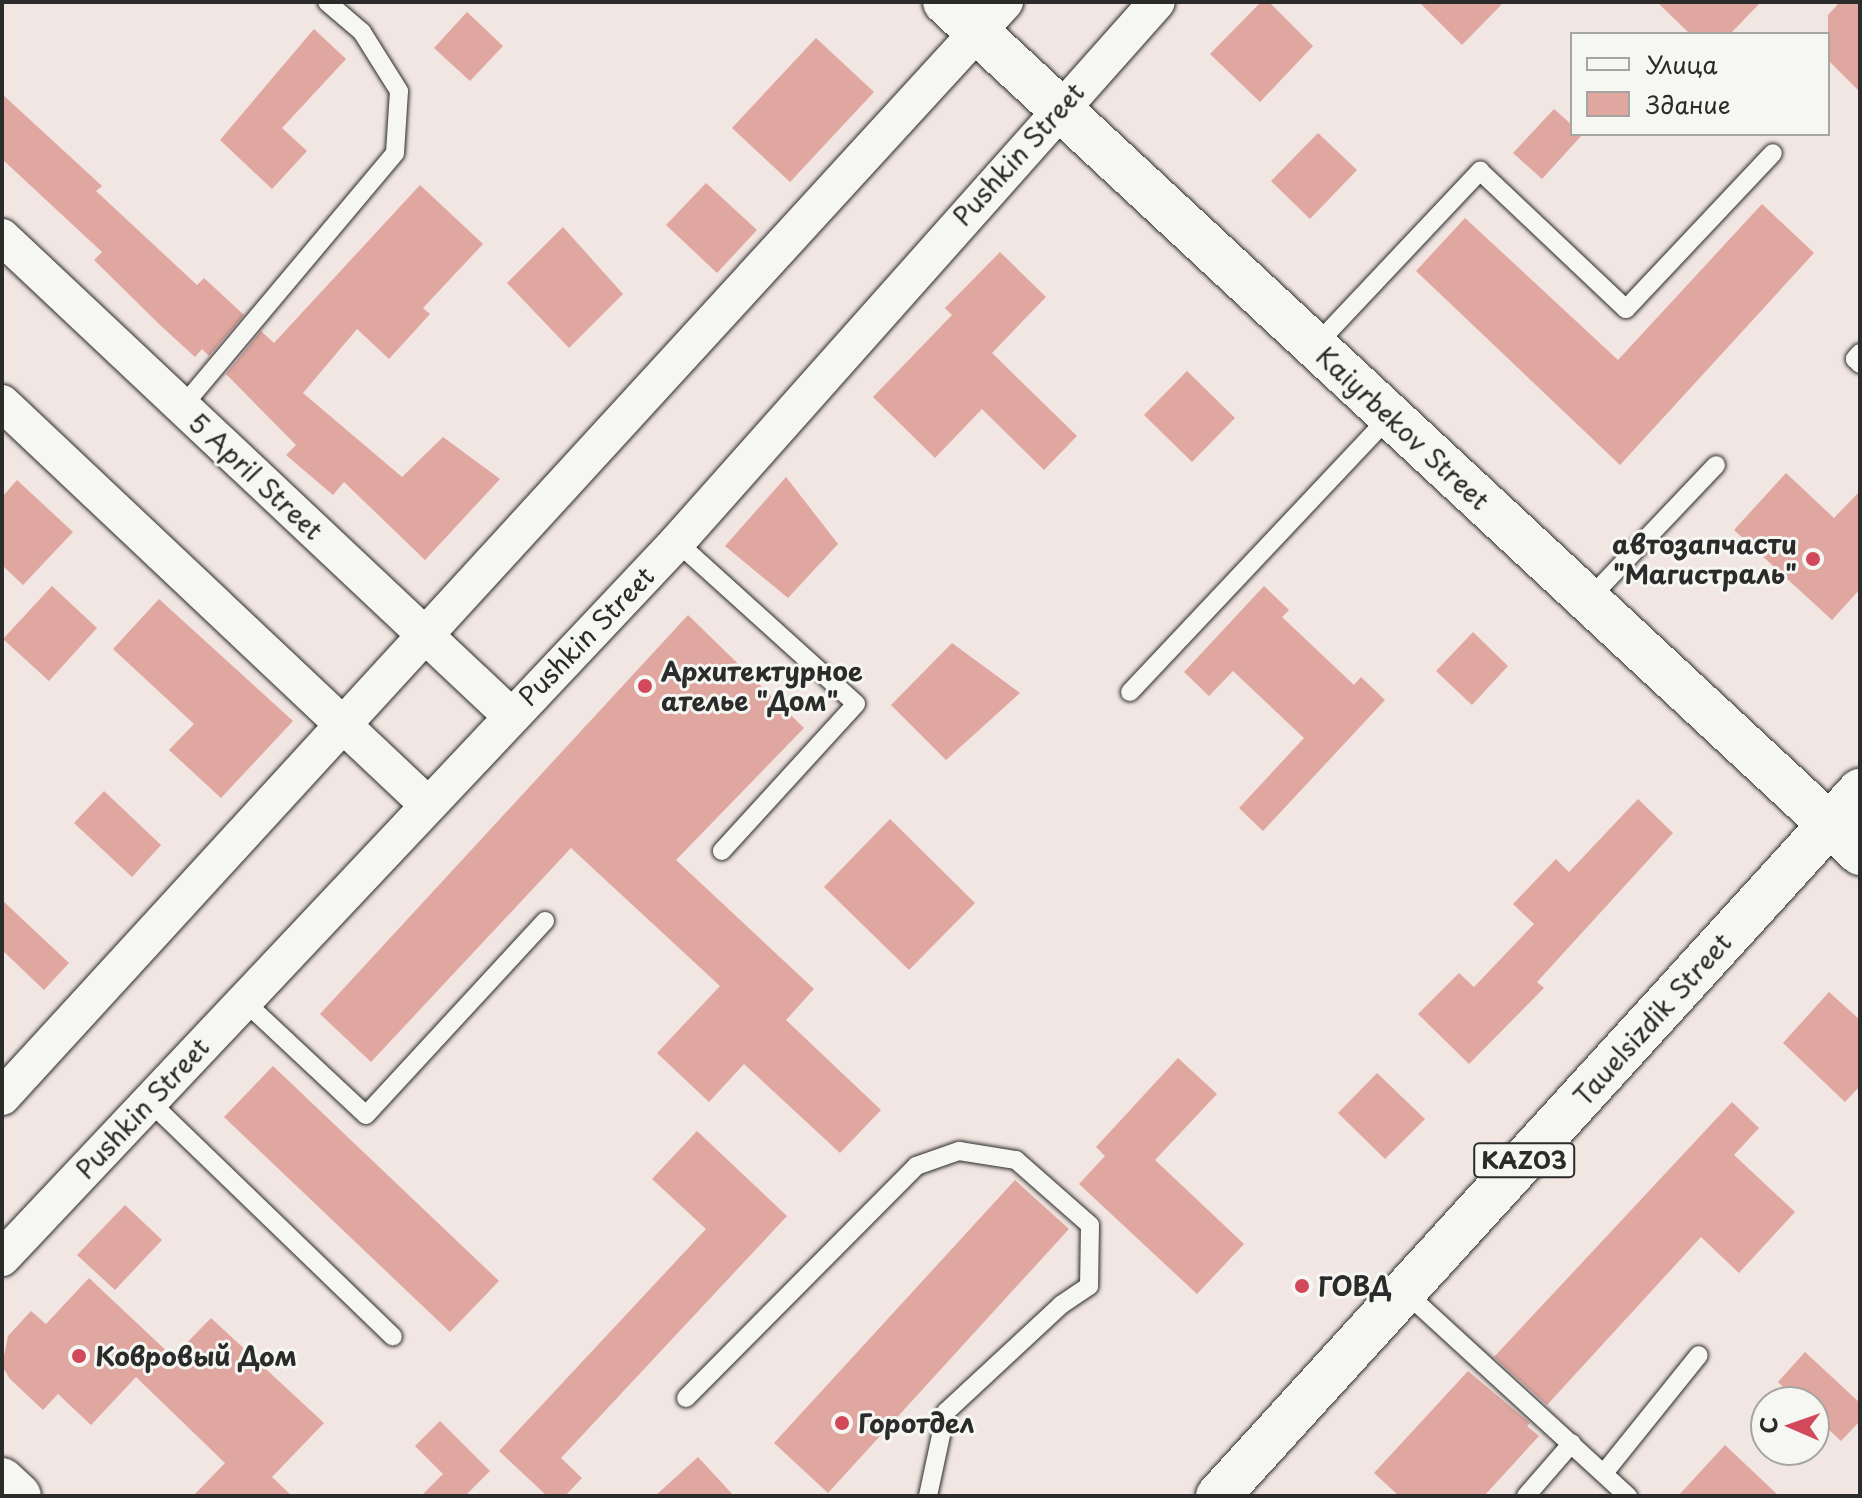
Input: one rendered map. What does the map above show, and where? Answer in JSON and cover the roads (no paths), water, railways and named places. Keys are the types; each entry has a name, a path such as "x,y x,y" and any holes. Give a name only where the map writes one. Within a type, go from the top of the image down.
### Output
{"main road":[{"name":"Kaiyrbekov Street","path":"945,2 991,17 1058,107 1845,839"},
{"name":"Tauelsіzdіk Street","path":"1218,1496 1404,1291 1845,839 1860,791"},
{"path":"2,1480 19,1496"}],"street":[{"name":"Pushkin Street","path":"2,1258 510,715 677,542 1058,107 1157,2"},
{"path":"2,1097 991,17"},
{"name":"5 April Street","path":"2,237 510,715"},
{"path":"2,403 427,804"}],"lane":[{"path":"182,407 395,153 399,91 362,32 327,2"},
{"path":"1315,346 1480,171 1626,309 1773,153"},
{"path":"1860,353 1855,359 1860,364"},
{"path":"1130,692 1390,416"},
{"path":"1588,600 1716,465"},
{"path":"677,542 856,704 722,851"},
{"path":"243,1000 366,1115 545,921"},
{"path":"149,1101 393,1337"},
{"path":"686,1398 916,1166 959,1151 1016,1160 1090,1225 1089,1286 1061,1305 946,1412 928,1496"},
{"path":"1404,1291 1628,1496"},
{"path":"1604,1473 1699,1355"},
{"path":"1526,1496 1572,1443"}],"place":[{"name":"автозапчасти \"Магистраль\"","path":"1813,559"},
{"name":"Архитектурное ателье \"Дом\"","path":"645,686"},
{"name":"ГОВД","path":"1302,1286"},
{"name":"Ковровый Дом","path":"79,1356"},
{"name":"Горотдел","path":"842,1423"}]}
